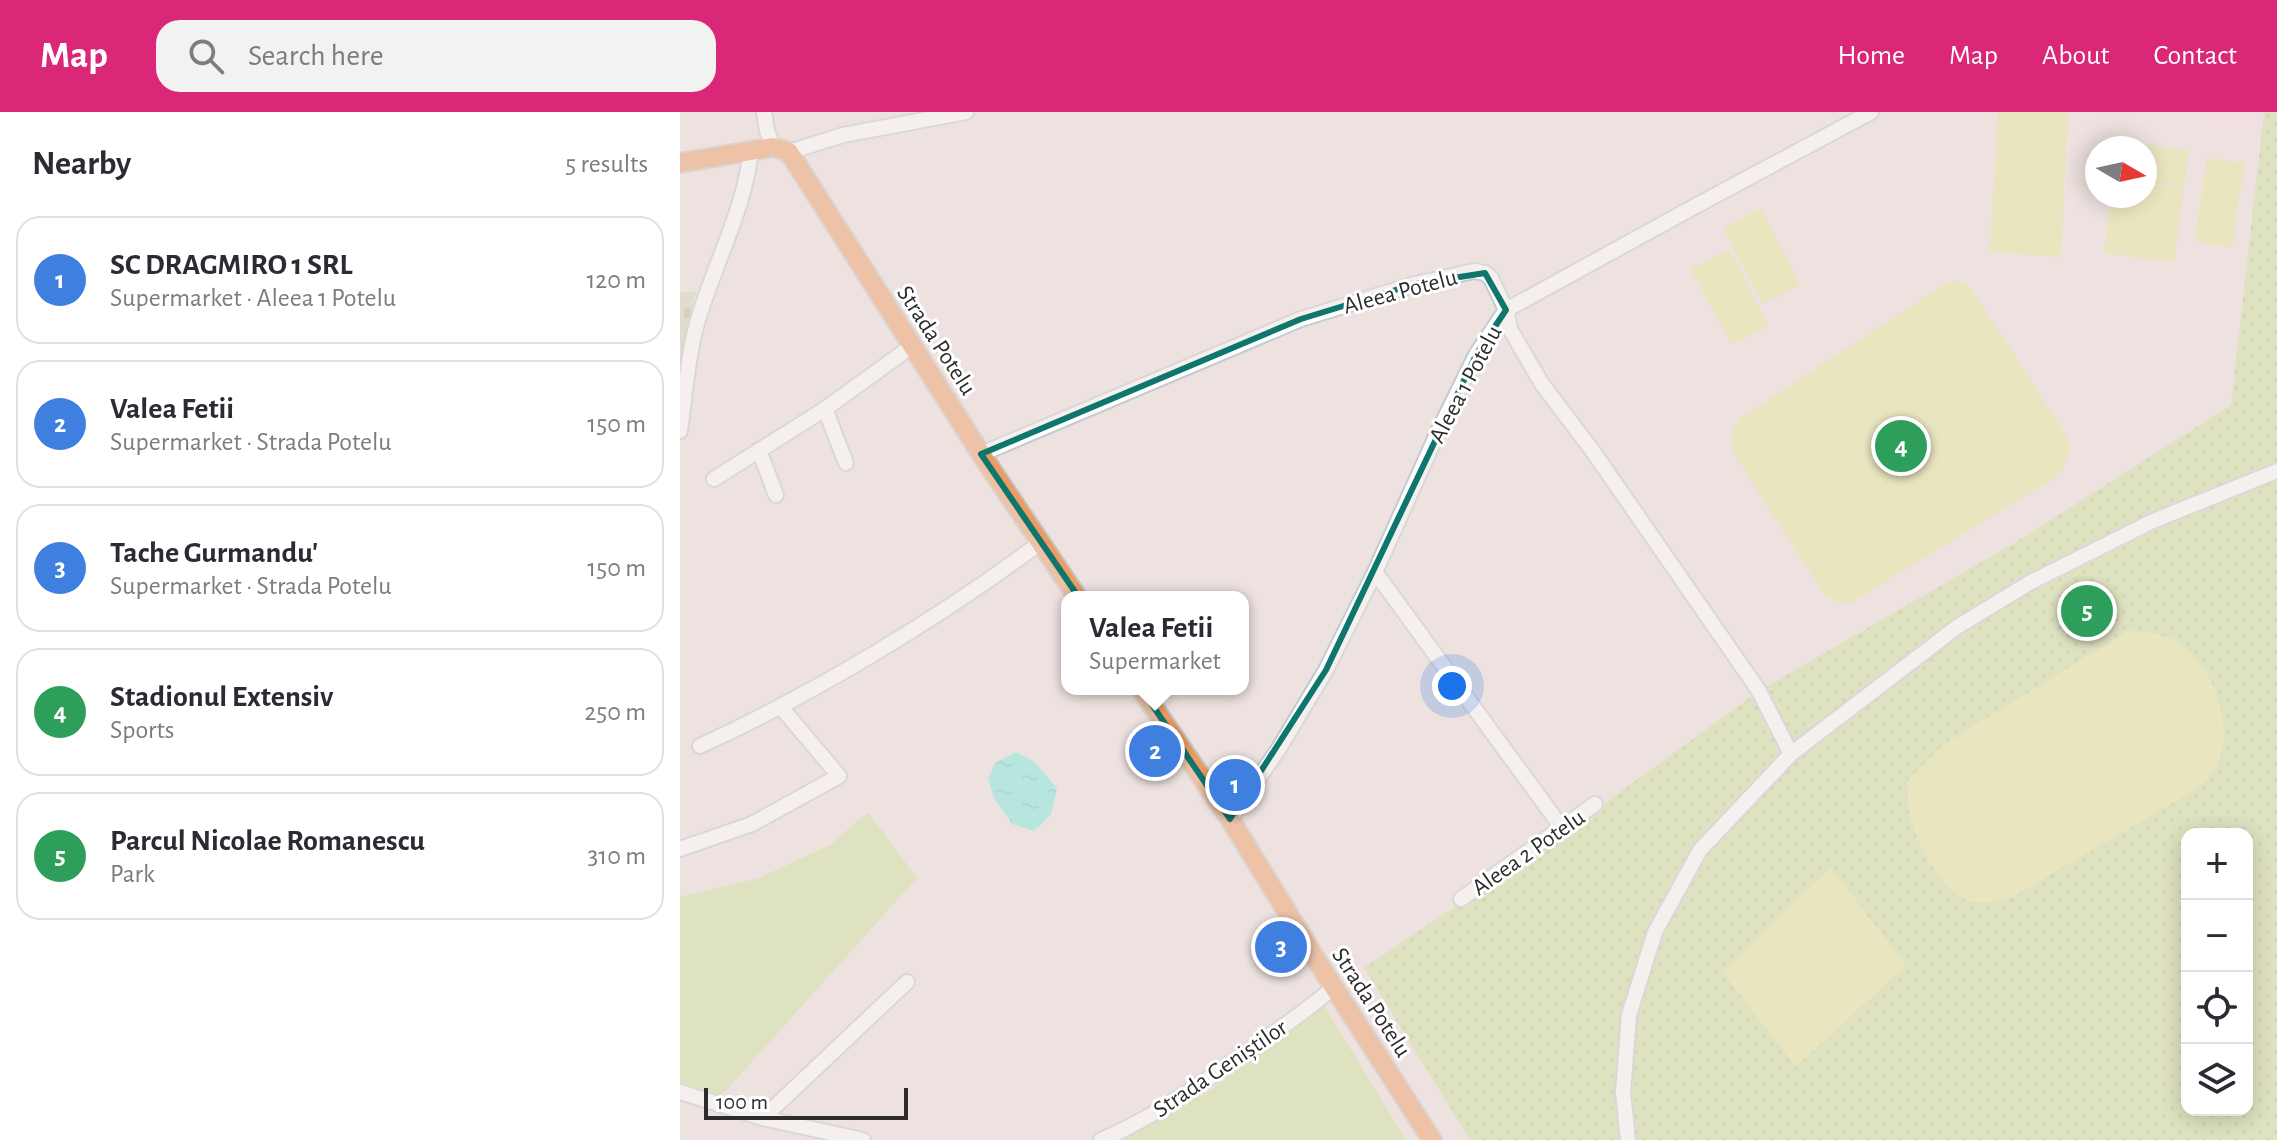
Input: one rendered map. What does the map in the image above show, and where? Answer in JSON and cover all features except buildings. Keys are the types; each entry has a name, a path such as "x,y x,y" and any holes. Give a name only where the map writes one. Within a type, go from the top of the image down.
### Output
{"main road":[{"path":"680,163 751,150 781,150"},
{"name":"Strada Potelu","path":"781,150 1073,591"},
{"name":"Strada Potelu","path":"1145,695 1230,819 1432,1140"}],"street":[{"name":"Strada Potelu","path":"764,112 767,131 781,150"},
{"path":"781,150 966,112"},
{"path":"1506,310 1871,112"},
{"path":"680,431 696,328 727,238 751,150"},
{"name":"Aleea Potelu","path":"981,454 1301,319 1415,284 1474,271 1485,273 1491,278 1506,310"},
{"name":"Aleea 1 Potelu","path":"1230,819 1278,750 1326,670 1476,355 1506,310"},
{"name":"Aleea 1 Potelu","path":"1506,310 1510,329 1542,384 1592,450 1759,691 1791,754"},
{"path":"714,479 825,409 912,346"},
{"path":"825,409 846,463"},
{"path":"759,450 776,495"},
{"path":"1628,1140 1623,1092 1629,1015 1655,932 1700,850 1791,754 1957,627 2031,582 2153,521 2277,471"},
{"path":"700,746 780,706 904,635 1040,543"},
{"path":"1375,572 1562,828"},
{"path":"680,849 752,824 839,776 780,706"},
{"name":"Aleea 2 Potelu","path":"1461,899 1595,804"},
{"path":"763,1118 907,982"},
{"name":"Strada Geniștilor","path":"1101,1140 1121,1132 1206,1080 1334,987"},
{"path":"680,1092 763,1118 863,1140"}],"highlighted area":[{"path":"1485,273 1506,310 1476,355 1326,670 1230,819 981,454 1301,319 1415,284"}],"shaded area":[{"path":"2196,112 2264,112 2261,138 2206,134"}],"green space":[{"path":"1998,112 2068,112 2061,257 1990,252"},
{"path":"2264,112 2277,112 2277,1140 1470,1140 1364,968 1565,832 1759,691 2021,539 2231,405"},
{"path":"2157,146 2189,151 2184,187 2157,184"},
{"path":"2207,158 2244,163 2232,247 2195,242"},
{"path":"2157,185 2184,189 2174,262 2104,253 2110,208 2157,208"},
{"path":"1761,208 1800,285 1763,304 1723,229"},
{"path":"1729,249 1768,326 1732,345 1691,270"},
{"path":"1953,281 1965,282 1972,291 2069,439 2067,460 2056,477 1852,602 1834,601 1824,594 1733,453 1733,430 1741,418"},
{"path":"696,291 680,363 680,293"},
{"path":"2128,631 2149,632 2170,638 2199,661 2218,697 2222,716 2224,736 2214,771 2197,789 2012,897 1981,903 1960,896 1939,877 1916,836 1909,812 1907,781 1944,744"},
{"path":"868,812 917,878 722,1095 680,1083 680,897 759,878 830,845"},
{"path":"1831,868 1906,965 1796,1067 1723,973"},
{"path":"1323,1004 1406,1140 1118,1140 1211,1090"}],"water":[{"path":"1016,752 1035,762 1057,788 1051,815 1034,831 1012,824 994,798 988,778 995,763"}],"place":[{"name":"Stadionul Extensiv","path":"1901,446"},
{"name":"Parcul Nicolae Romanescu","path":"2087,611"},
{"name":"Valea Fetii","path":"1155,751"},
{"name":"SC DRAGMIRO 1 SRL","path":"1235,785"},
{"name":"Tache Gurmandu'","path":"1281,947"}]}
